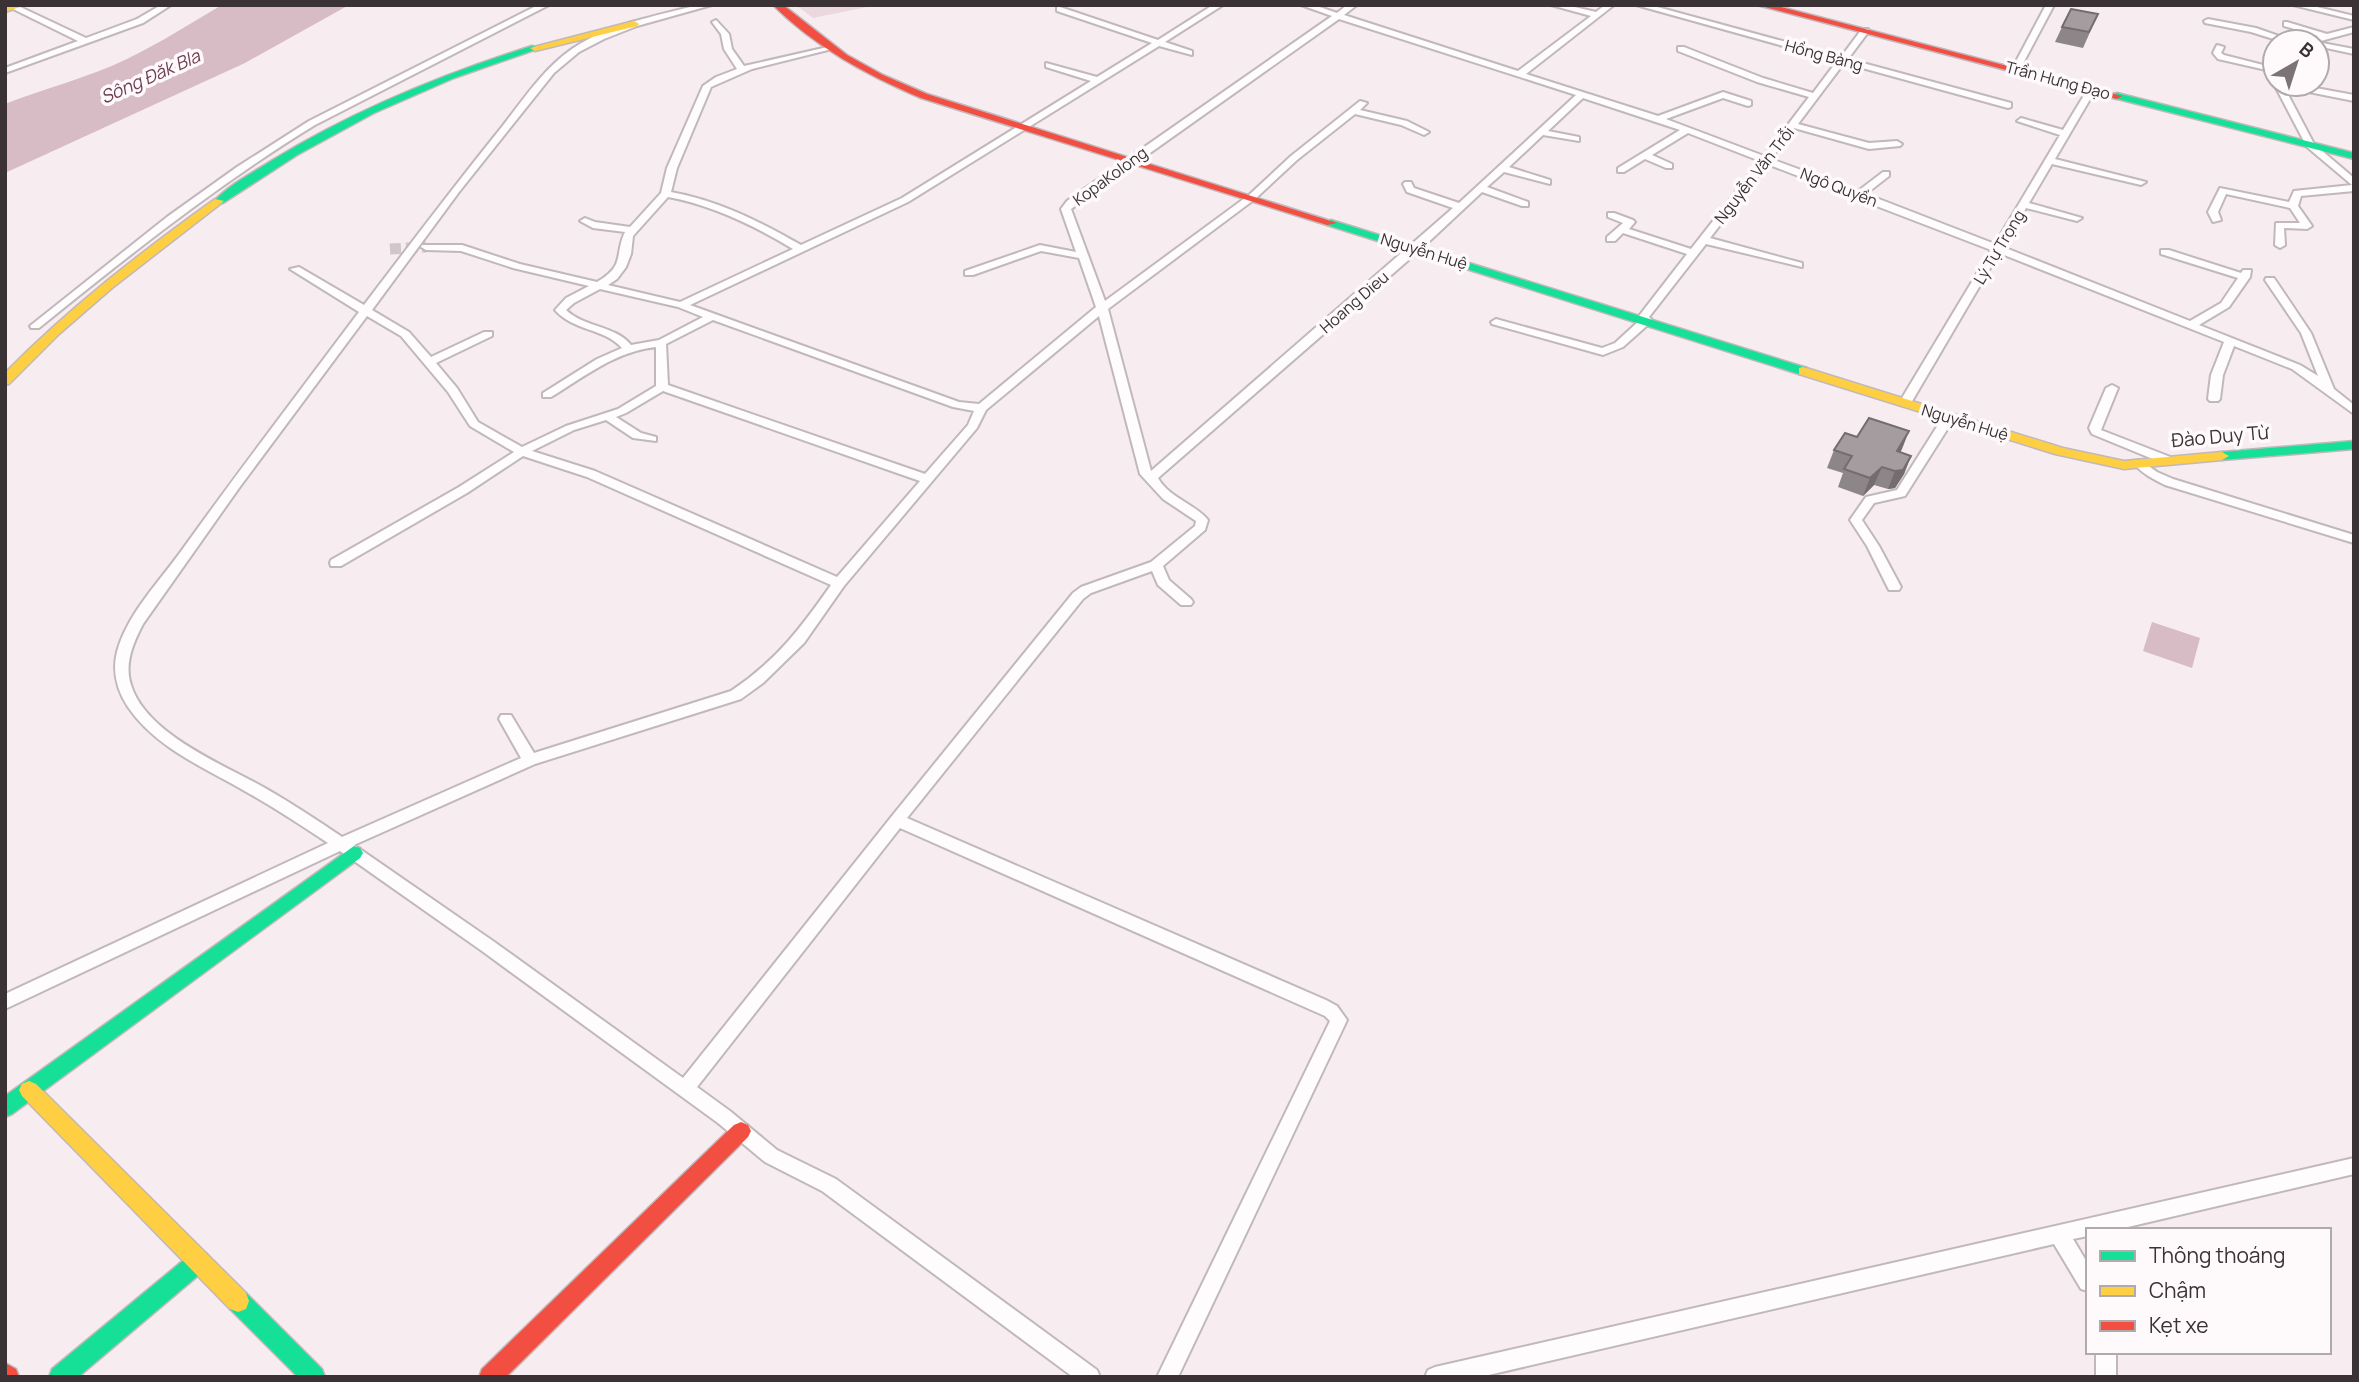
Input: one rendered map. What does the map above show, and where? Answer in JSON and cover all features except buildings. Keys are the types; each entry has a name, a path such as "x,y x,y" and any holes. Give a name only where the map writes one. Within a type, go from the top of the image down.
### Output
{"street":[{"path":"5,71 140,20 167,5"},
{"path":"35,326 123,255 275,145 324,117 545,5"},
{"path":"5,381 48,335 124,272 212,206 282,158 373,108 460,72 539,46 708,5"},
{"name":"Nguyễn Huệ","path":"777,5 832,48 880,77 924,96 2090,459"},
{"path":"681,305 905,200 1219,5"},
{"name":"Ngô Quyền","path":"1305,5 1658,120 1859,195 2296,367 2354,411"},
{"name":"KopaKolong","path":"1153,477 1146,474 1102,307 1066,209 1070,203 1353,5"},
{"path":"1555,5 1597,15"},
{"path":"1520,74 1610,5"},
{"name":"Hồng Bàng","path":"1640,5 2008,105"},
{"name":"Trần Hưng Đạo","path":"1761,5 2354,156"},
{"path":"2016,69 2050,5"},
{"path":"2297,5 2354,18"},
{"path":"11,7 85,41"},
{"path":"1060,9 1189,53"},
{"path":"2208,21 2261,32"},
{"path":"716,22 725,34 728,49 743,71"},
{"path":"634,24 590,42 566,57 551,71 456,190 235,485 137,622 125,642 120,672 132,703 153,725 189,753 237,779 348,849 685,1089 771,1156 829,1185 1090,1377"},
{"path":"2287,24 2301,28"},
{"path":"2331,35 2354,29"},
{"name":"Nguyễn Văn Trỗi","path":"1496,321 1603,352 1619,345 1645,319 1865,32"},
{"path":"539,46 561,47 566,57"},
{"path":"2220,47 2217,53 2221,57 2261,67"},
{"path":"2331,47 2354,52"},
{"path":"628,348 625,342 612,335 566,318 560,310 566,303 603,285 615,274 628,252 628,235 666,194 672,168 707,86 716,79 832,48"},
{"path":"1681,49 1760,80 1815,96"},
{"path":"1049,65 1098,80"},
{"name":"Lý Tự Trọng","path":"1905,403 2092,89"},
{"name":"Hoang Dieu","path":"1153,477 1416,248 1582,94"},
{"path":"2331,94 2354,98"},
{"path":"1658,120 1723,95 1748,103"},
{"path":"2286,98 2310,145 2354,185"},
{"path":"5,1002 348,849 530,760 736,695 763,675 799,640 839,583 973,426 981,408 1102,307 1252,197 1294,158 1359,107 1424,132"},
{"path":"2021,121 2066,134"},
{"path":"1793,125 1882,147 1897,144"},
{"path":"1621,170 1687,130"},
{"path":"1542,132 1576,139"},
{"path":"1840,138 1862,135"},
{"path":"1645,156 1668,166"},
{"path":"2050,161 2141,182"},
{"path":"1502,168 1547,182"},
{"path":"1859,195 1886,173"},
{"path":"1408,184 1410,190 1460,207"},
{"path":"2280,245 2280,225 2307,226 2293,206 2293,200 2301,192 2354,185"},
{"path":"1480,188 1525,204"},
{"path":"2216,220 2213,212 2223,190 2293,206"},
{"path":"666,194 680,196 740,219 801,249"},
{"path":"2024,205 2077,218"},
{"path":"1611,215 1630,222 1611,240"},
{"path":"585,221 593,225 633,230"},
{"path":"1623,230 1694,253"},
{"path":"1704,240 1798,265"},
{"path":"426,247 462,248 517,266 681,305 957,405 981,408"},
{"path":"969,273 1040,248 1083,256"},
{"path":"2165,252 2246,274 2225,305 2190,326"},
{"path":"295,269 405,334 453,390 474,424 522,452 591,474 839,583"},
{"path":"2270,280 2306,333 2331,392"},
{"path":"547,395 605,358 628,348 661,343 713,316"},
{"path":"430,362 488,334"},
{"path":"2214,399 2217,375 2230,342"},
{"path":"661,343 662,387"},
{"path":"662,387 927,479"},
{"path":"336,563 463,490 522,452 570,428 622,411 662,387"},
{"path":"2112,388 2095,428 2096,432 2169,461"},
{"path":"608,416 637,436 652,439"},
{"path":"1894,587 1856,520 1870,500 1901,493 1949,416"},
{"name":"Đào Duy Từ","path":"2090,459 2124,465 2353,445"},
{"path":"2140,464 2153,475 2169,482 2353,541"},
{"path":"685,1089 1078,596 1086,590 1156,565 1201,527 1202,520 1156,486 1153,477"},
{"path":"1156,565 1163,582 1186,602"},
{"path":"506,719 530,760"},
{"path":"897,820 1320,1005 1331,1011 1339,1020 1167,1377"},
{"path":"5,1108 348,849"},
{"path":"29,1090 314,1377"},
{"path":"490,1377 741,1131"},
{"path":"1435,1377 2354,1166"},
{"path":"2059,1234 2086,1279"},
{"path":"61,1377 199,1261"},
{"path":"2106,1354 2106,1377"}],"shaded area":[{"path":"796,5 877,5 813,18"}],"water":[{"name":"Sông Đăk Bla","path":"222,5 349,5 245,63 5,173 5,104 127,59"},
{"path":"2152,622 2200,638 2192,668 2143,651"}],"tunnel":[{"path":"390,249 426,247"}],"traffic: fast":[{"path":"219,201 293,152 370,111 451,76 535,48"},
{"path":"2117,96 2354,156"},
{"path":"1331,223 1803,371"},
{"path":"2222,456 2354,445"},
{"path":"5,1108 354,853"},
{"path":"60,1377 199,1261"},
{"path":"238,1301 314,1377"}],"traffic: slow":[{"path":"5,9 17,5"},
{"path":"535,48 634,24"},
{"path":"5,381 55,331 108,285 219,201"},
{"path":"1803,371 2060,451 2124,465 2222,456"},
{"path":"29,1090 238,1301"}],"traffic: jam":[{"path":"777,5 844,57 880,77 924,96 1331,223"},
{"path":"1761,5 2117,96"},
{"path":"490,1377 741,1131"},
{"path":"5,1374 8,1377"}]}
